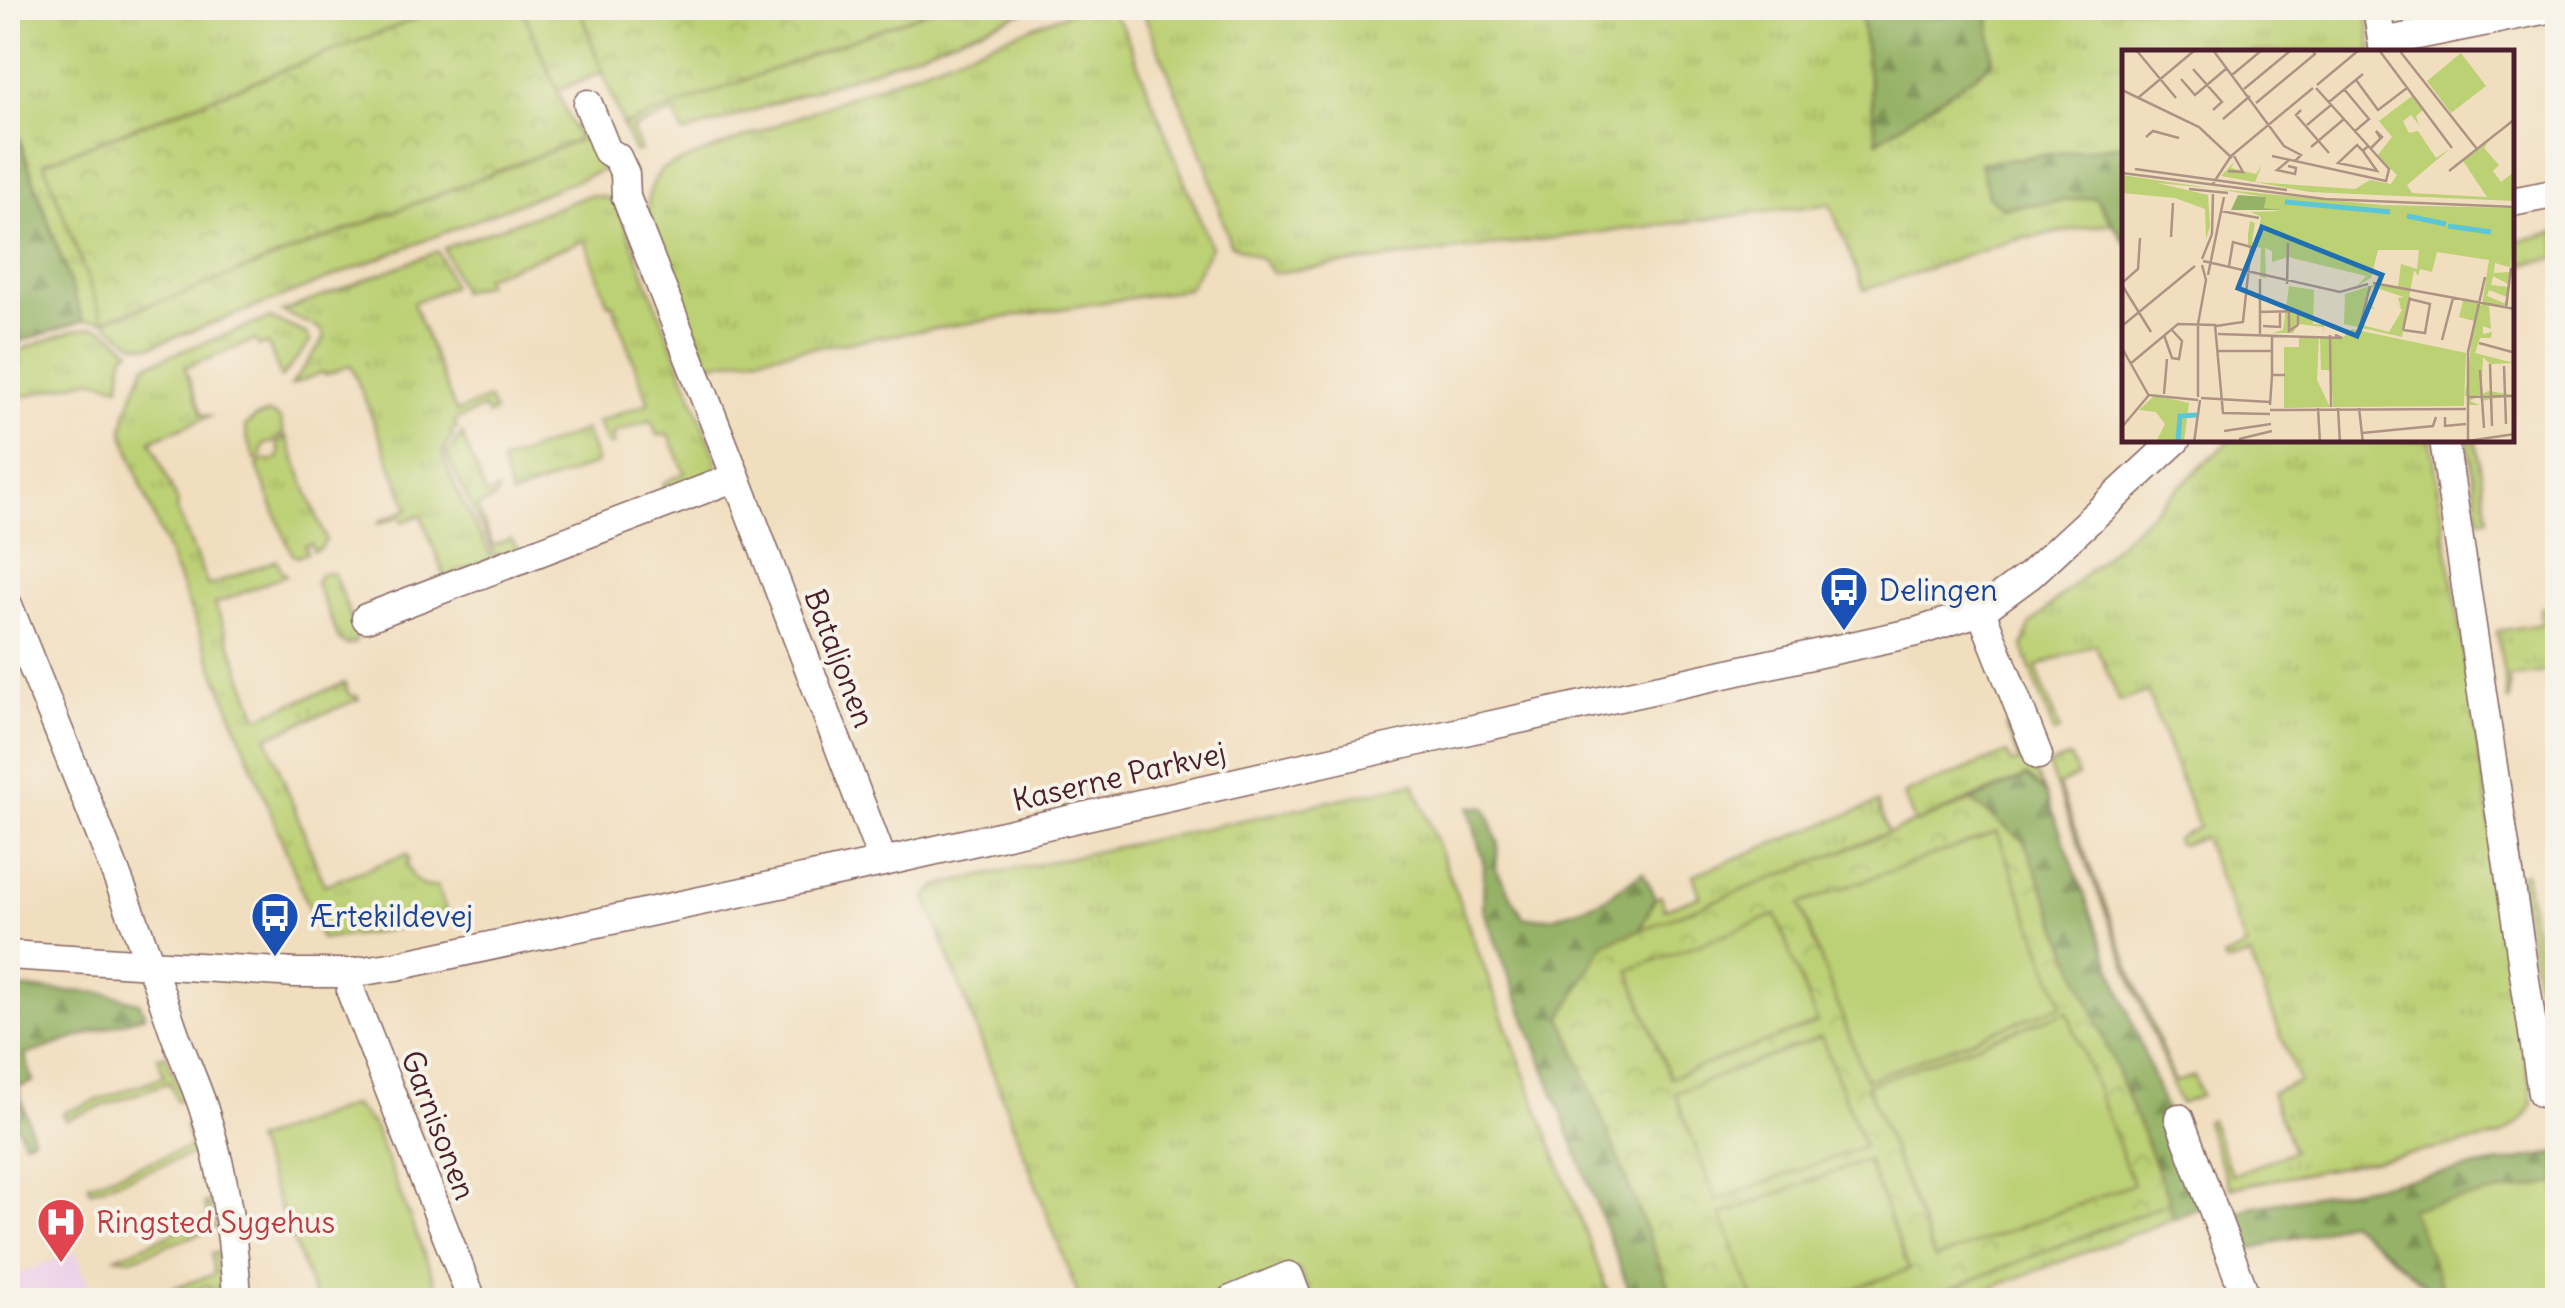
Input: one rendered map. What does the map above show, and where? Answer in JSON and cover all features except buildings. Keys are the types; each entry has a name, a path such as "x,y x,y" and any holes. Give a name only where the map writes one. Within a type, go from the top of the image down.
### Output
{"street":[{"path":"2378,8 2384,47 2553,8"},
{"name":"Bataljonen","path":"588,104 607,151 617,157 625,174 626,198 883,862"},
{"path":"2515,201 2558,193"},
{"name":"Kaserne Parkvej","path":"8,955 350,973 466,953 1916,632 1981,612 2030,575 2174,442"},
{"path":"2444,442 2542,1094"},
{"path":"366,618 736,477"},
{"path":"8,605 152,965 203,1107 236,1271 236,1300"},
{"path":"1981,612 2038,755"},
{"name":"Garnisonen","path":"350,973 351,992 472,1300"},
{"path":"2179,1118 2247,1300"},
{"path":"1231,1300 1289,1276 1298,1300"}],"shaded area":[{"name":"Ringsted Sygehus","path":"76,1252 94,1300 8,1300 8,1277"}],"green space":[{"path":"8,8 444,8 45,162 104,320 185,293 577,141 572,127 579,125 595,158 607,164 605,169 272,301 152,346 138,344 103,320 83,321 8,106"},
{"path":"444,8 522,8 578,140 185,293 103,320 44,163"},
{"path":"522,8 579,8 603,72 557,91"},
{"path":"579,8 935,8 623,126"},
{"path":"935,8 1034,8 869,71 684,134 674,113 632,129 641,150 635,152 623,126"},
{"path":"1102,8 1123,27 1211,247 1188,289 708,364 648,217 650,191 662,169 1078,9"},
{"path":"1144,8 2366,8 2373,50 2122,50 2122,145 1981,163 2003,208 2095,197 2112,223 2011,241 1864,290 1830,204 1272,273 1263,260 1230,244 1205,161"},
{"path":"1860,8 1988,8 1993,63 1877,141"},
{"path":"8,106 83,321 22,341 8,293"},
{"path":"2122,145 2122,238 2095,197 2003,208 1989,198 1980,163"},
{"path":"590,195 617,204 717,460 716,470 675,490 663,483 685,473 669,435 657,435 651,420 612,434 614,444 608,445 597,422 649,403 585,240 484,277 486,284 461,292 444,248"},
{"path":"2557,232 2557,258 2515,266 2515,242"},
{"path":"438,251 452,286 413,303 456,412 489,399 494,412 488,415 484,408 454,421 457,429 451,432 453,436 444,449 455,486 493,559 445,577 421,515 403,522 400,516 379,524 409,509 351,365 291,385 325,338 321,329 282,312"},
{"path":"8,293 22,341 8,347"},
{"path":"270,318 307,334 310,342 281,378 268,344 259,346 255,340 185,368 202,414 210,416 151,440 208,586 277,560 286,575 215,604 258,717 345,683 349,695 359,699 267,737 324,885 407,854 406,863 414,878 425,886 437,886 448,916 372,933 321,939 123,431 145,365"},
{"path":"94,327 106,330 131,350 123,355 120,386 92,379 9,400 8,370 20,366 17,351"},
{"path":"270,413 280,419 284,433 263,445 256,461 245,426"},
{"path":"585,430 597,463 511,496 501,462"},
{"path":"462,434 486,495 498,491 495,499 477,507 493,546 511,539 518,550 496,557 452,467 447,454"},
{"path":"286,436 326,540 313,551 311,544 305,546 307,553 298,557 287,543 257,466 264,459 271,462 278,458 277,444"},
{"path":"2228,442 2431,442 2533,1102 2524,1118 2499,1137 2230,1188 2205,1122 2210,1119 2232,1175 2293,1151 2271,1093 2299,1082 2250,956 2226,963 2223,958 2246,947 2203,837 2182,845 2176,839 2199,827 2147,692 2120,702 2095,644 2036,667 2060,731 2054,733 2023,647 2030,625"},
{"path":"2468,442 2476,442 2488,518 2480,520"},
{"path":"334,574 357,634 355,643 347,645 339,640 316,583 319,575"},
{"path":"2557,604 2557,670 2509,677 2510,701 2497,631 2542,624 2541,607"},
{"path":"2006,726 2013,727 2030,770 2035,772 2046,794 2026,776 1915,823 1906,793 2007,753 2012,763 2020,762"},
{"path":"2070,757 2078,776 2058,785 2175,1082 2194,1076 2201,1096 2180,1104 2048,765"},
{"path":"2027,776 2046,794 2202,1206 2173,1219 2170,1202 2024,841 1971,801"},
{"path":"1414,783 1611,1300 1311,1300 1298,1269 1217,1300 1080,1300 926,897 937,886"},
{"path":"1971,801 2024,841 2170,1202 1921,1300 1674,1300 1562,1017 1604,944"},
{"path":"1878,803 1888,833 1639,931 1655,898 1661,896 1665,909 1700,896 1693,875"},
{"path":"1469,807 1486,807 1498,843 1496,869 1524,918 1555,917 1601,901 1643,872 1655,898 1639,931 1604,944 1562,1017 1674,1300 1633,1300 1483,908 1484,865"},
{"path":"1997,832 2063,1005 1866,1080 1800,904"},
{"path":"2525,872 2546,993 2538,990 2519,876"},
{"path":"1776,915 1817,1023 1670,1078 1629,970"},
{"path":"8,988 104,993 139,1002 145,1015 25,1055 33,1082 18,1087 33,1138 24,1141 14,1119 22,1112 8,1068"},
{"path":"2067,1011 2133,1184 1935,1259 1867,1085"},
{"path":"1821,1037 1864,1146 1716,1201 1675,1093"},
{"path":"166,1055 183,1098 177,1101 169,1082 65,1120 63,1113 164,1076 158,1057"},
{"path":"353,1105 373,1125 442,1300 316,1300 254,1141"},
{"path":"191,1125 203,1171 194,1154 90,1191 88,1184 191,1147 185,1127"},
{"path":"2557,1153 2557,1197 2537,1201 2440,1297 2348,1221 2308,1236 2249,1250 2237,1214 2250,1207"},
{"path":"1867,1160 1909,1269 1823,1300 1754,1300 1721,1215"},
{"path":"2557,1183 2557,1300 2448,1300 2410,1208"},
{"path":"209,1201 215,1228 131,1259 116,1257 209,1218 204,1204"},
{"path":"2170,1202 2173,1219 1959,1300 1921,1300"},
{"path":"217,1252 222,1300 215,1300 209,1285 167,1300 140,1300 214,1274 211,1253"}],"place":[{"name":"Delingen","path":"1844,632"},
{"name":"Ærtekildevej","path":"275,958"},
{"name":"Ringsted Sygehus","path":"61,1264"}]}
